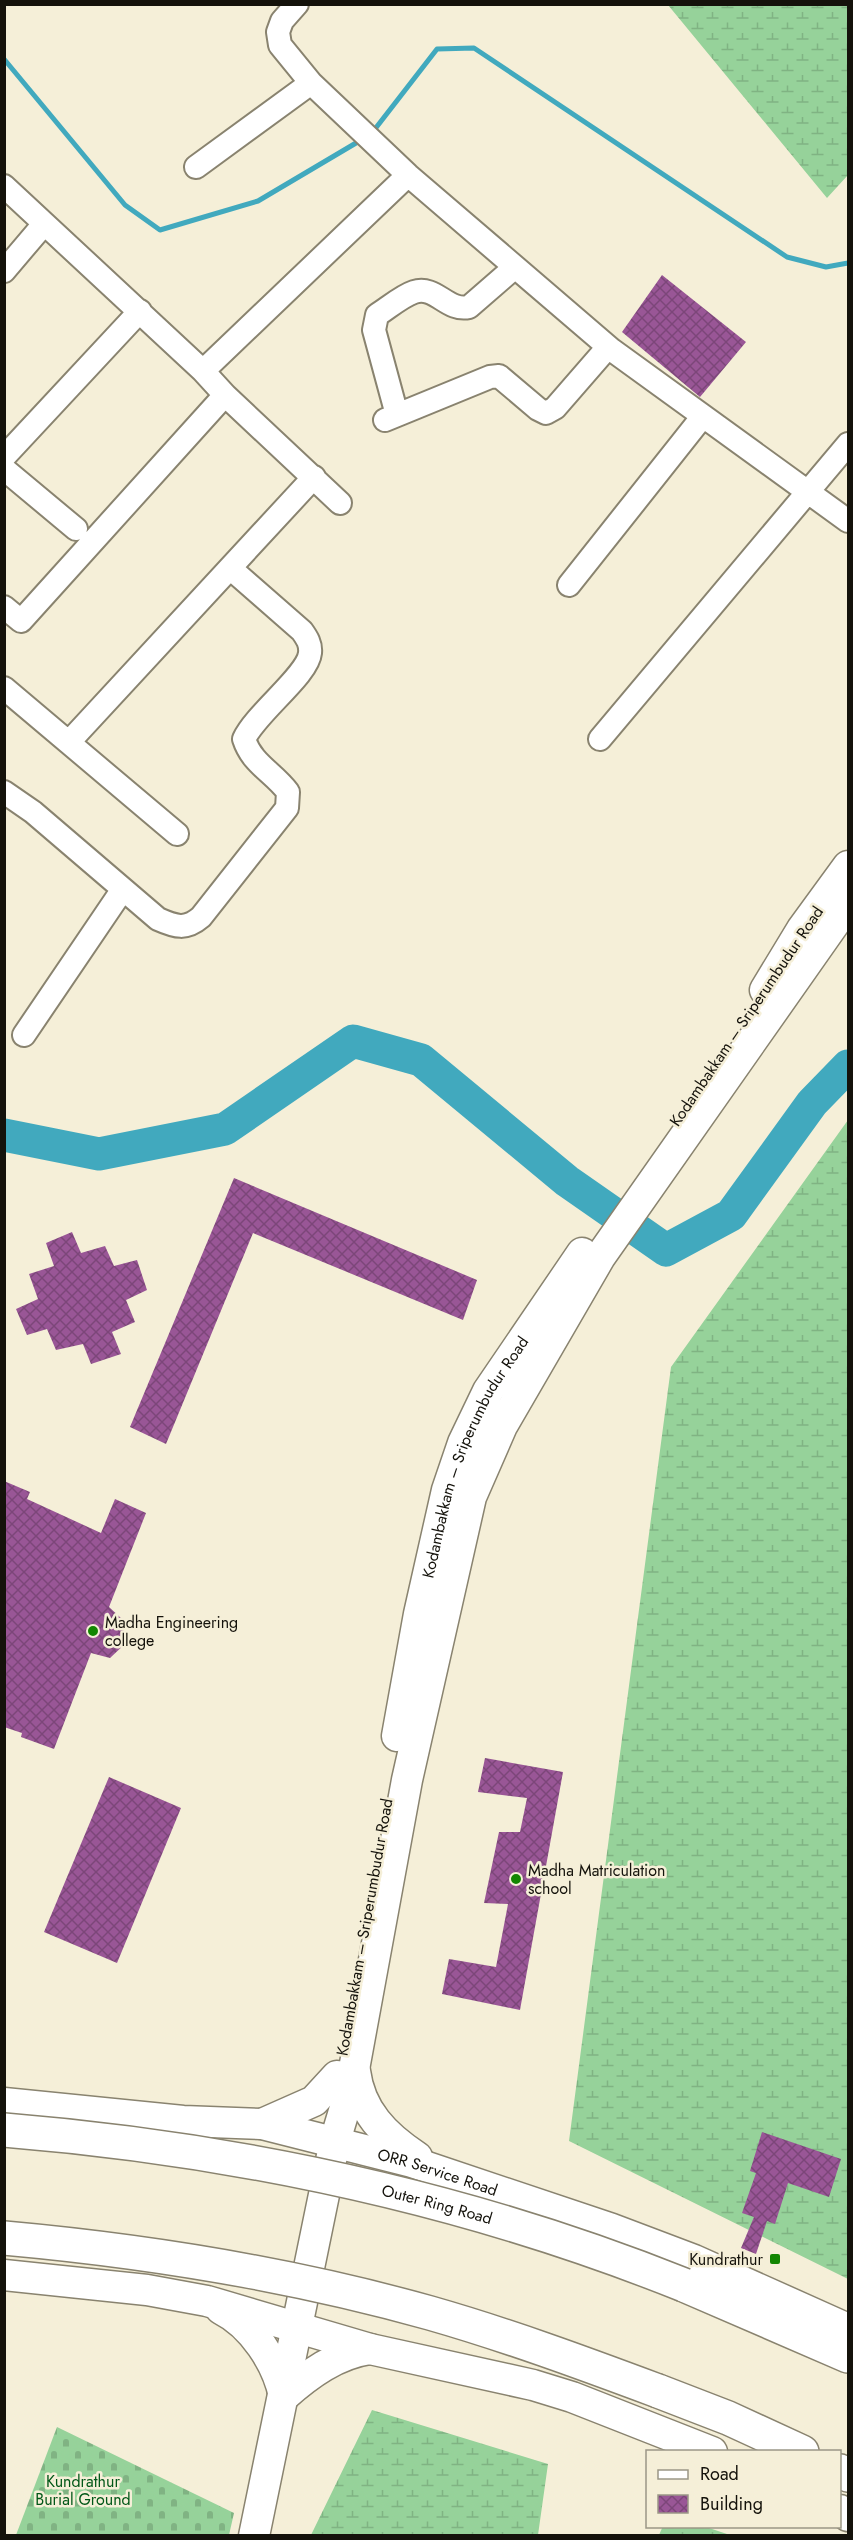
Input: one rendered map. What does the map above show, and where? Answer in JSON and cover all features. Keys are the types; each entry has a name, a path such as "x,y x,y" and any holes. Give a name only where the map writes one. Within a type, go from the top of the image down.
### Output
{"highway":[{"name":"Outer Ring Road","path":"4,2130 81,2136 192,2152 377,2187 535,2232 684,2285 849,2356"},
{"path":"4,2238 141,2253 327,2288 478,2328 658,2391 728,2418 800,2450"}],"main road":[{"name":"Kodambakkam – Sriperumbudur Road","path":"619,1216 790,952 802,929 849,866"},
{"name":"Kodambakkam – Sriperumbudur Road","path":"254,2535 335,2141 346,2070 367,1893 419,1614 447,1490 463,1443 488,1391 849,904"},
{"path":"262,2124 314,2101 346,2070 357,2085 371,2116 390,2138 434,2169"},
{"name":"ORR Service Road","path":"4,2103 183,2121 262,2124 335,2141 434,2169 612,2229 694,2260 849,2329"},
{"path":"612,2229 706,2248 801,2287 849,2316"},
{"path":"4,2275 147,2290 207,2301 370,2349 495,2374 560,2394 709,2450"},
{"path":"207,2301 233,2317 263,2348 281,2380 284,2396 326,2364 343,2355 370,2349"},
{"path":"560,2394 617,2430 663,2450"}],"street":[{"path":"297,4 282,21 278,32 280,45 311,83 408,176 608,347 849,521"},
{"path":"196,166 311,83"},
{"path":"203,371 408,176"},
{"path":"4,186 140,311 340,503"},
{"path":"4,271 44,224"},
{"path":"515,267 469,307 462,309 450,305 426,291 415,292 377,315 374,330 391,417 490,377 499,376 538,410 546,413 555,408 608,347"},
{"path":"4,457 140,311"},
{"path":"4,607 21,621 225,395"},
{"path":"569,585 703,416"},
{"path":"600,739 849,444"},
{"path":"4,470 76,529"},
{"path":"69,742 314,477"},
{"path":"4,792 33,812 158,919 176,927 190,926 201,917 287,807 288,792 280,781 249,755 244,739 250,725 305,666 310,654 309,641 302,632 230,568"},
{"path":"4,688 177,834"},
{"path":"24,1035 123,889"}],"green space":[{"path":"668,5 848,5 848,175 827,198"},
{"path":"848,1120 848,2279 569,2141 671,1367"},
{"path":"372,2410 548,2464 538,2535 311,2535"},
{"name":"Kundrathur Burial Ground","path":"57,2427 234,2513 229,2535 16,2535"},
{"path":"662,2528 709,2528 730,2535 659,2535"}],"building":[{"path":"662,275 746,342 700,397 622,332"},
{"path":"234,1178 477,1280 463,1320 253,1233 166,1444 130,1427"},
{"path":"72,1232 81,1253 105,1246 114,1266 137,1260 147,1290 126,1300 135,1322 112,1332 121,1354 91,1364 83,1344 56,1350 47,1329 27,1335 16,1309 38,1299 29,1274 54,1266 46,1243"},
{"path":"4,1481 30,1492 27,1499 101,1533 115,1499 146,1513 109,1607 122,1619 126,1643 110,1658 91,1653 54,1749 21,1737 22,1733 4,1727"},
{"name":"Madha Matriculation school","path":"485,1758 563,1772 520,2010 442,1994 449,1959 496,1967 508,1904 484,1903 499,1832 520,1832 527,1798 478,1792"},
{"path":"109,1777 181,1808 117,1963 44,1932"},
{"path":"762,2132 841,2159 829,2197 788,2183 775,2224 767,2221 756,2254 741,2248 754,2217 742,2213 756,2173 750,2171"}],"waterway":[{"path":"375,129 437,49 474,48 787,257 826,267 848,263"},
{"path":"4,59 125,205 160,230 258,201 356,143"},
{"path":"4,1135 99,1154 225,1129 353,1041 421,1060 567,1181 666,1250 731,1215 812,1103 848,1066"}],"place":[{"name":"Madha Engineering college","path":"93,1631"},
{"name":"Madha Matriculation school","path":"516,1879"},
{"name":"Kundrathur","path":"775,2259"}]}
